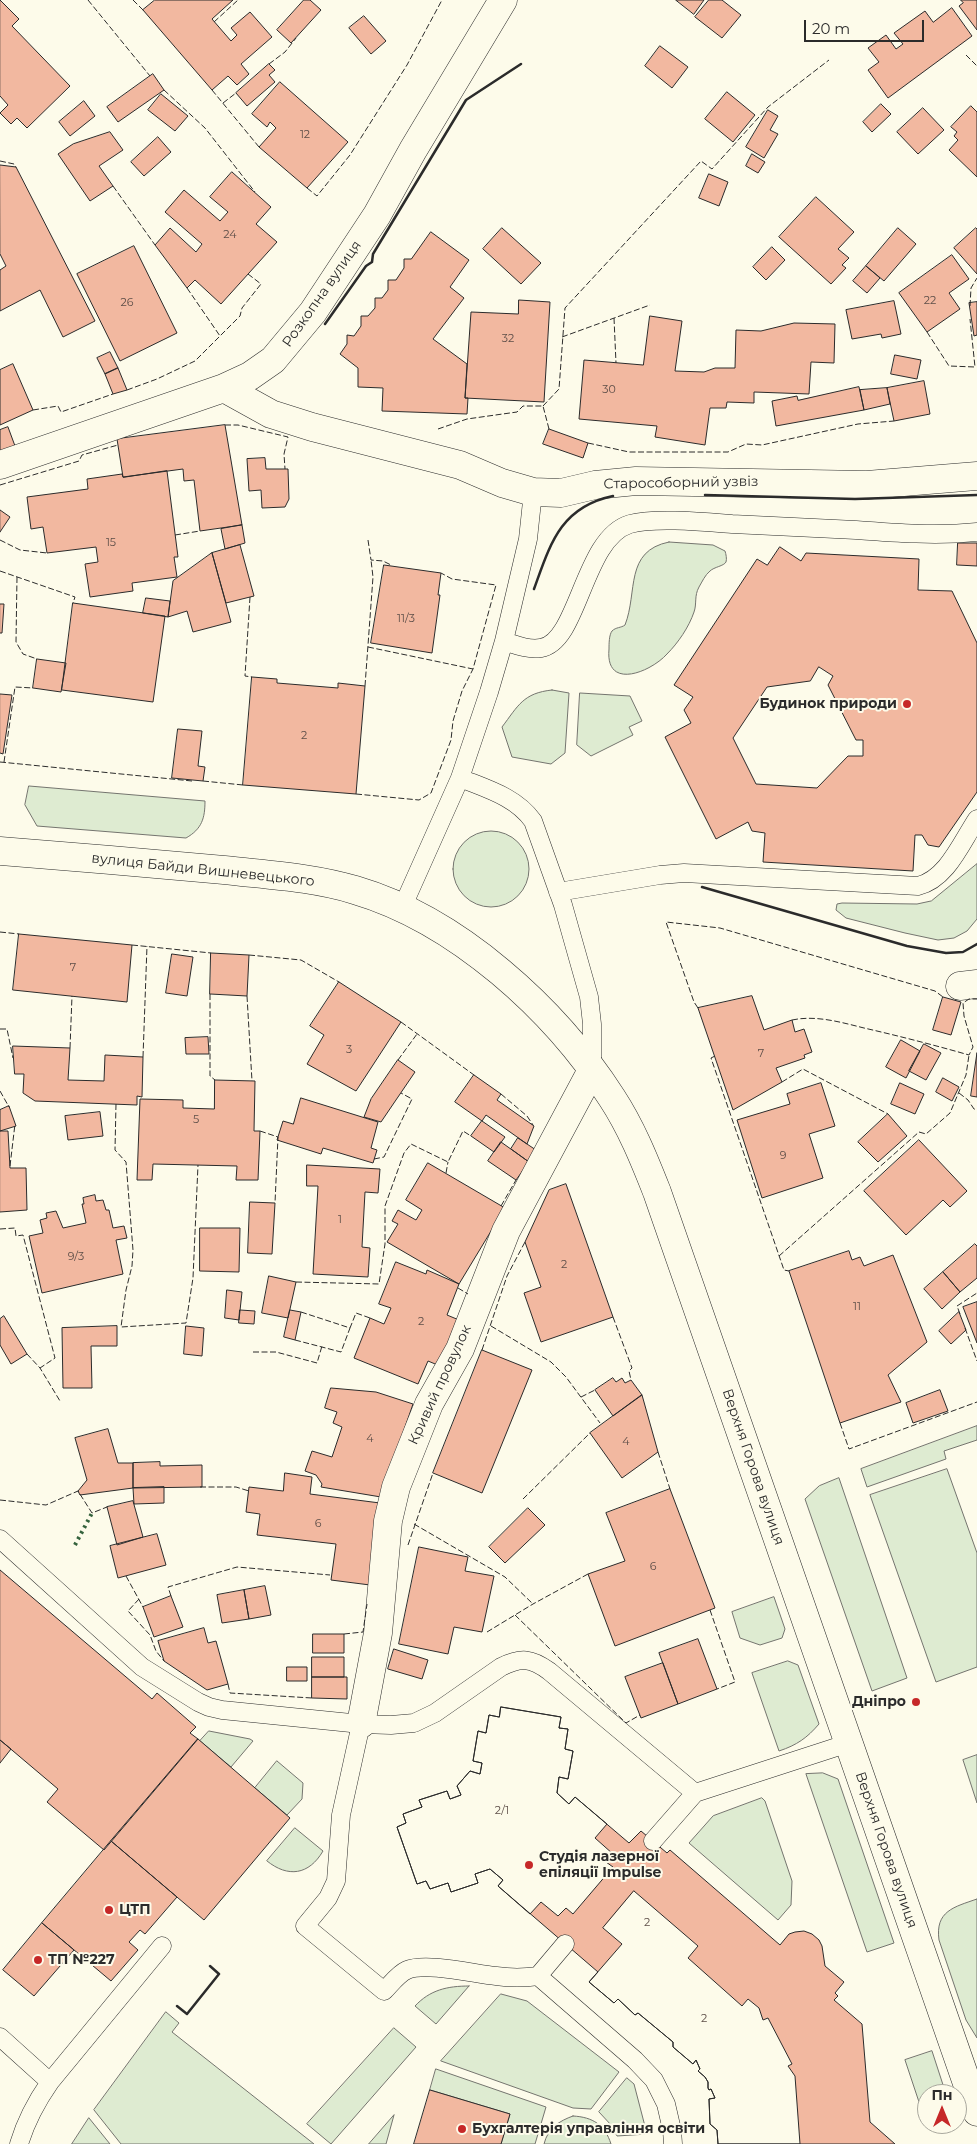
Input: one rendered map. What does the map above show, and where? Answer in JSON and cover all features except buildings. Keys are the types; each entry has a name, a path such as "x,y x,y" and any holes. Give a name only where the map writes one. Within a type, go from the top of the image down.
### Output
{"street":[{"name":"Розкопна вулиця","path":"0,465 224,388 250,376 273,360 313,312 377,215 413,150 503,0"},
{"name":"Старособорний узвіз","path":"224,388 271,414 312,427 453,463 533,492 561,493 594,484 636,481 867,484 977,476"},
{"name":"вулиця Байди Вишневецького","path":"0,851 215,870 325,882 380,898 402,908"},
{"name":"Верхня Горова вулиця","path":"402,908 464,945 523,992 571,1042 612,1098 630,1128 657,1192 977,2112"},
{"name":"Кривий провулок","path":"361,1724 377,1641 388,1521 396,1487 429,1404 460,1349 506,1231 592,1070"}],"lane":[{"path":"402,908 460,778 482,717 504,641 528,539 533,492"},
{"path":"504,641 530,649 543,648 557,639 598,553 610,535 620,527 632,523 653,521 713,523 904,533 977,532"},
{"path":"460,778 508,798 527,812 539,834 589,997 592,1024 592,1070"},
{"path":"558,892 684,874 918,886 928,884 942,872 977,820"},
{"path":"0,1539 142,1667 198,1702 222,1710 361,1724 391,1725 414,1723 435,1713 502,1667 513,1661 526,1660 538,1663 549,1671 695,1793"},
{"path":"361,1724 341,1816 336,1881 328,1898 305,1926 384,1991 400,1975 408,1970 419,1968 455,1970 511,1978 538,1976 635,2060 654,2080 666,2104 673,2144"},
{"path":"653,1842 695,1793 849,1743"},
{"path":"538,1976 565,1944"},
{"path":"18,2144 36,2102 50,2082 162,1946"},
{"path":"0,2037 50,2082"}],"green space":[{"path":"669,542 713,545 725,551 726,562 708,573 697,590 692,618 671,650 651,667 630,674 621,674 614,670 610,662 609,642 611,633 625,625 635,574 645,554 655,547"},
{"path":"552,690 569,693 565,753 551,764 512,757 502,727 517,707 528,697"},
{"path":"580,693 630,696 642,721 629,727 633,735 591,756 577,745"},
{"path":"29,786 205,801 204,813 199,827 186,838 37,826 25,805"},
{"path":"491,831 505,834 518,842 526,855 529,869 526,883 518,896 505,904 491,907 477,904 464,896 456,883 453,869 456,855 464,842 477,834"},
{"path":"977,864 977,919 967,931 954,938 938,940 905,933 846,918 836,910 837,904 842,903 917,904 931,901"},
{"path":"977,1426 977,1440 944,1451 946,1459 867,1487 861,1469"},
{"path":"947,1469 977,1553 977,1667 936,1682 870,1495"},
{"path":"839,1478 907,1678 872,1691 805,1499 819,1486"},
{"path":"774,1597 785,1629 782,1638 760,1645 740,1638 732,1612"},
{"path":"788,1661 798,1665 819,1724 801,1740 779,1751 752,1673"},
{"path":"209,1731 253,1741 231,1767 200,1741"},
{"path":"977,1755 977,1803 963,1760"},
{"path":"277,1761 303,1783 302,1799 287,1815 255,1788"},
{"path":"823,1773 838,1779 894,1943 867,1952 806,1774"},
{"path":"762,1798 765,1801 792,1881 791,1905 778,1920 689,1843 713,1816"},
{"path":"295,1828 323,1851 305,1869 290,1872 267,1861"},
{"path":"977,1899 977,2038 966,2020 939,1940 939,1930 943,1916 954,1908"},
{"path":"469,1986 436,2024 415,2006 427,1996 439,1990"},
{"path":"501,1994 527,2001 619,2072 591,2109 573,2108 441,2061"},
{"path":"166,2012 179,2023 172,2032 314,2144 121,2144 94,2110"},
{"path":"394,2028 416,2047 331,2144 307,2124"},
{"path":"932,2051 943,2084 917,2084 917,2096 905,2060"},
{"path":"436,2069 546,2107 535,2144 501,2144 510,2114 430,2090"},
{"path":"627,2078 634,2084 647,2134 617,2136 612,2126 599,2112"},
{"path":"394,2115 386,2144 369,2144"},
{"path":"573,2116 587,2118 597,2123 602,2127 611,2144 544,2144 551,2129 563,2120"},
{"path":"89,2118 110,2144 72,2144"}],"hedge":[{"path":"75,1545 92,1513"}],"fence":[{"path":"88,0 150,76"},
{"path":"133,0 143,10"},
{"path":"214,22 238,0"},
{"path":"307,188 317,196 350,155 407,65 442,0"},
{"path":"269,64 285,52 296,38"},
{"path":"966,55 977,66"},
{"path":"543,406 559,389 565,308 701,161 712,169 768,107 829,60"},
{"path":"164,90 205,128 255,192"},
{"path":"212,90 259,147"},
{"path":"223,103 236,93"},
{"path":"0,161 14,164 16,167"},
{"path":"113,186 155,245"},
{"path":"127,390 157,379 195,361 240,316 242,308 261,284 248,274"},
{"path":"970,306 971,288 977,278"},
{"path":"187,288 220,336"},
{"path":"562,337 650,305"},
{"path":"614,318 616,363"},
{"path":"927,332 949,366 975,367 970,319"},
{"path":"33,410 58,406 61,412 113,394"},
{"path":"438,429 467,419 517,412 523,406 543,406 549,429"},
{"path":"588,443 629,452 728,452 746,444 762,445 858,424 894,421"},
{"path":"225,425 238,425 288,437 284,454 285,469"},
{"path":"0,485 79,461 82,455 118,445"},
{"path":"175,535 200,531"},
{"path":"0,540 20,550 47,553"},
{"path":"368,540 371,560 383,561 391,565"},
{"path":"365,686 373,577 371,560"},
{"path":"0,571 75,597 73,603"},
{"path":"356,794 419,800 431,793 451,740 453,721 462,691 473,669 496,585 452,579 441,573"},
{"path":"17,577 16,642 23,654 37,659"},
{"path":"250,597 245,676 252,677"},
{"path":"368,647 473,669"},
{"path":"4,762 15,687 33,688"},
{"path":"0,762 192,781"},
{"path":"203,781 243,785"},
{"path":"698,1008 694,1002 666,922 720,928 935,991 943,997"},
{"path":"0,932 19,934"},
{"path":"132,945 211,953"},
{"path":"143,1057 147,946"},
{"path":"249,955 301,960 339,982"},
{"path":"210,994 210,1076 215,1080"},
{"path":"70,1048 72,996"},
{"path":"247,996 252,1081"},
{"path":"792,1020 810,1018 837,1022 969,1055 973,1047 964,1016 963,1003 969,999 977,999"},
{"path":"401,1022 474,1075"},
{"path":"0,1029 7,1029 13,1058"},
{"path":"398,1060 417,1034"},
{"path":"779,1256 919,1132 926,1134 950,1113 966,1075 969,1055"},
{"path":"715,1056 711,1058 784,1270 789,1271"},
{"path":"782,1082 803,1069 888,1114"},
{"path":"0,1091 9,1107"},
{"path":"374,1159 384,1157 412,1099 401,1093"},
{"path":"959,1093 977,1110"},
{"path":"501,1094 527,1116 533,1125"},
{"path":"116,1104 115,1150 126,1162 133,1250 121,1327 186,1323 193,1278 198,1165"},
{"path":"10,1166 15,1124"},
{"path":"260,1131 278,1137 275,1203"},
{"path":"296,1282 379,1284 385,1244 385,1206 404,1153 411,1144 448,1162 463,1131 471,1136"},
{"path":"446,1173 448,1162"},
{"path":"501,1206 516,1180"},
{"path":"0,1229 15,1228 16,1236 23,1235 55,1358 40,1368"},
{"path":"482,1350 507,1276 525,1242"},
{"path":"458,1288 468,1294"},
{"path":"960,1314 957,1306 977,1293"},
{"path":"301,1312 350,1328 356,1313 370,1318"},
{"path":"613,1317 632,1368 629,1371 631,1380"},
{"path":"491,1326 551,1362 566,1377 600,1423"},
{"path":"295,1340 341,1352 350,1328"},
{"path":"965,1328 977,1361"},
{"path":"253,1352 276,1352 317,1363 322,1346"},
{"path":"27,1354 40,1368 60,1401"},
{"path":"581,1397 595,1390"},
{"path":"840,1423 849,1449 977,1402"},
{"path":"523,1499 590,1433"},
{"path":"658,1452 670,1489"},
{"path":"408,1545 433,1473"},
{"path":"200,1487 236,1487 249,1491"},
{"path":"0,1500 46,1505 78,1491 92,1513 107,1507"},
{"path":"414,1524 505,1577 533,1604"},
{"path":"171,1596 168,1587 237,1567 330,1575"},
{"path":"487,1632 588,1574"},
{"path":"126,1576 143,1607"},
{"path":"139,1599 128,1611 150,1635 156,1651 164,1661"},
{"path":"344,1634 363,1632 367,1604"},
{"path":"710,1610 735,1682 717,1689"},
{"path":"515,1615 626,1723 640,1715"},
{"path":"228,1684 230,1693 312,1698"}],"wall":[{"path":"325,324 366,266 372,262 373,254 466,100 521,64"},
{"path":"705,495 855,499 977,495"},
{"path":"534,589 552,543 569,519 595,501 613,496"},
{"path":"702,887 907,946 946,953 963,952 977,944"},
{"path":"177,2006 187,2014 219,1974 210,1966"}],"place":[{"name":"Будинок природи","path":"907,704"},
{"name":"Дніпро","path":"916,1702"},
{"name":"Студія лазерної епіляції Impulse","path":"529,1865"},
{"name":"ЦТП","path":"109,1910"},
{"name":"ТП №227","path":"38,1960"},
{"name":"Бухгалтерія управління освіти","path":"462,2129"}]}
